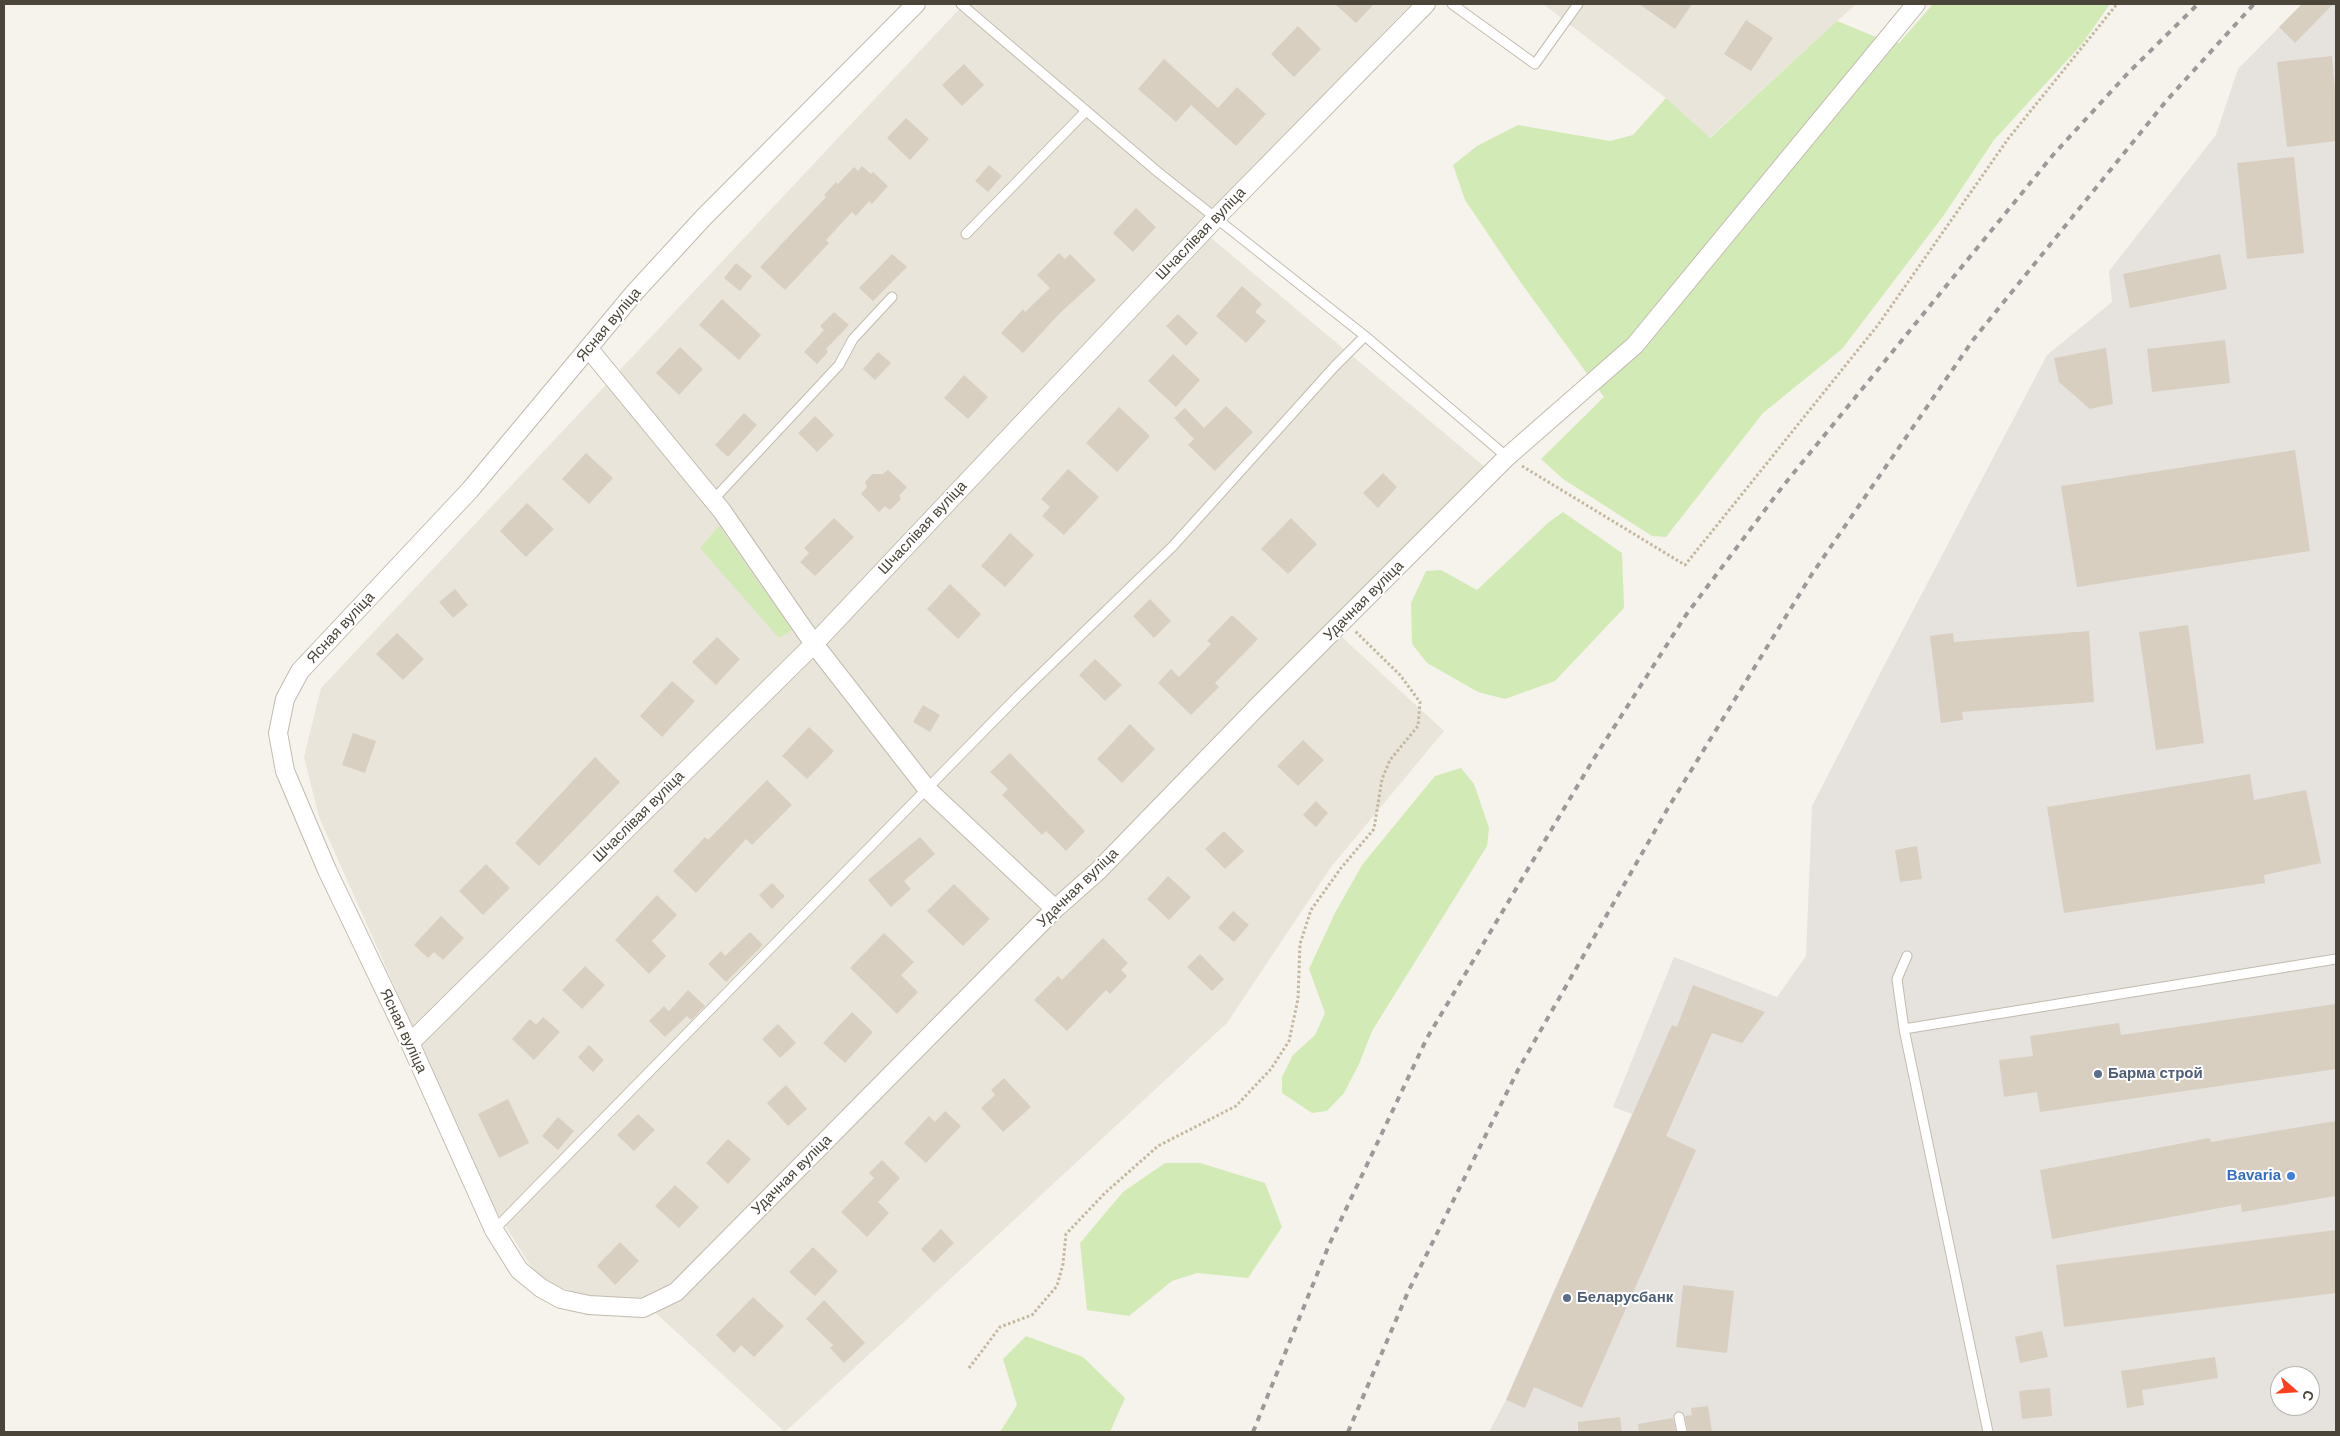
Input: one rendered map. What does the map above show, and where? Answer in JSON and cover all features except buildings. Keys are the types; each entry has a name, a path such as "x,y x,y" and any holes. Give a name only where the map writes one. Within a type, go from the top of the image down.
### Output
{"street":[{"name":"Ясная вуліца","path":"643,1308 589,1305 561,1299 540,1288 519,1270 494,1230 410,1043 327,870 285,771 278,732 285,699 300,671 470,490 635,292 703,218 916,4"},
{"name":"Шчаслівая вуліца","path":"410,1043 814,644 1216,218 1426,4"},
{"name":"Удачная вуліца","path":"643,1308 676,1292 1055,909 1098,871 1344,620 1507,458 1636,345 1916,4"},
{"path":"589,349 712,500 814,644 928,790 1055,909"}],"lane":[{"path":"961,4 1159,174 1365,336 1507,458"},
{"path":"1452,4 1535,64 1578,4"},
{"path":"966,234 1085,112"},
{"path":"712,500 838,365 853,339 892,297"},
{"path":"494,1230 928,790 1018,696 1173,546 1335,366 1365,336"},
{"path":"1907,956 1897,979 1904,1029 1988,1432"},
{"path":"1904,1029 2336,960"},
{"path":"1679,1417 1682,1432"}],"path":[{"path":"1507,458 1685,565 1878,325 2008,139 2117,4"},
{"path":"969,1368 1000,1327 1032,1315 1057,1286 1064,1264 1066,1234 1082,1216 1158,1146 1236,1106 1271,1068 1289,1041 1298,999 1300,944 1311,910 1374,829 1382,779 1390,760 1418,726 1420,702 1400,674 1344,620"}],"shaded area":[{"path":"964,4 1411,4 1198,227 1485,467 1330,626 1444,731 1331,867 1227,1023 785,1432 647,1305 592,1300 538,1278 490,1201 319,817 304,757 321,688"},
{"path":"1543,4 1856,4 1709,138 1666,98"},
{"path":"2302,4 2336,4 2336,1432 1489,1432 1506,1400 1632,1114 1613,1107 1674,957 1777,997 1806,956 1812,806 2047,355 2112,302 2109,271 2216,135 2238,69"}],"green space":[{"path":"1933,4 2110,4 2082,44 1994,140 1944,215 1842,349 1763,413 1666,537 1652,536 1563,479 1541,459 1604,397 1519,280 1465,200 1453,165 1477,146 1518,125 1610,141 1633,135 1666,98 1710,138 1837,21 1881,39 1899,43"},
{"path":"1563,512 1622,553 1624,608 1555,681 1505,699 1478,692 1427,663 1412,644 1411,603 1426,571 1441,570 1477,590 1549,522"},
{"path":"719,526 792,630 779,638 700,548"},
{"path":"1461,768 1474,784 1489,828 1487,846 1372,1031 1359,1064 1344,1093 1327,1111 1312,1113 1282,1093 1282,1077 1293,1055 1315,1035 1325,1013 1309,969 1335,913 1362,865 1435,776"},
{"path":"1165,1163 1200,1163 1265,1183 1282,1227 1248,1278 1197,1273 1172,1281 1129,1316 1087,1310 1080,1243 1123,1192"},
{"path":"1026,1336 1083,1357 1125,1398 1110,1432 1000,1432 1017,1405 1003,1359"}],"railway":[{"path":"1253,1432 1329,1245 1427,1038 1593,760 1686,615 1783,486 2053,155 2129,72 2198,4"},
{"path":"1348,1432 1408,1292 1518,1070 1668,808 1812,574 1973,340 2167,100 2254,4"}],"place":[{"name":"Барма строй","path":"2098,1074"},
{"name":"Bavaria","path":"2291,1176"},
{"name":"Беларусбанк","path":"1567,1298"}]}
